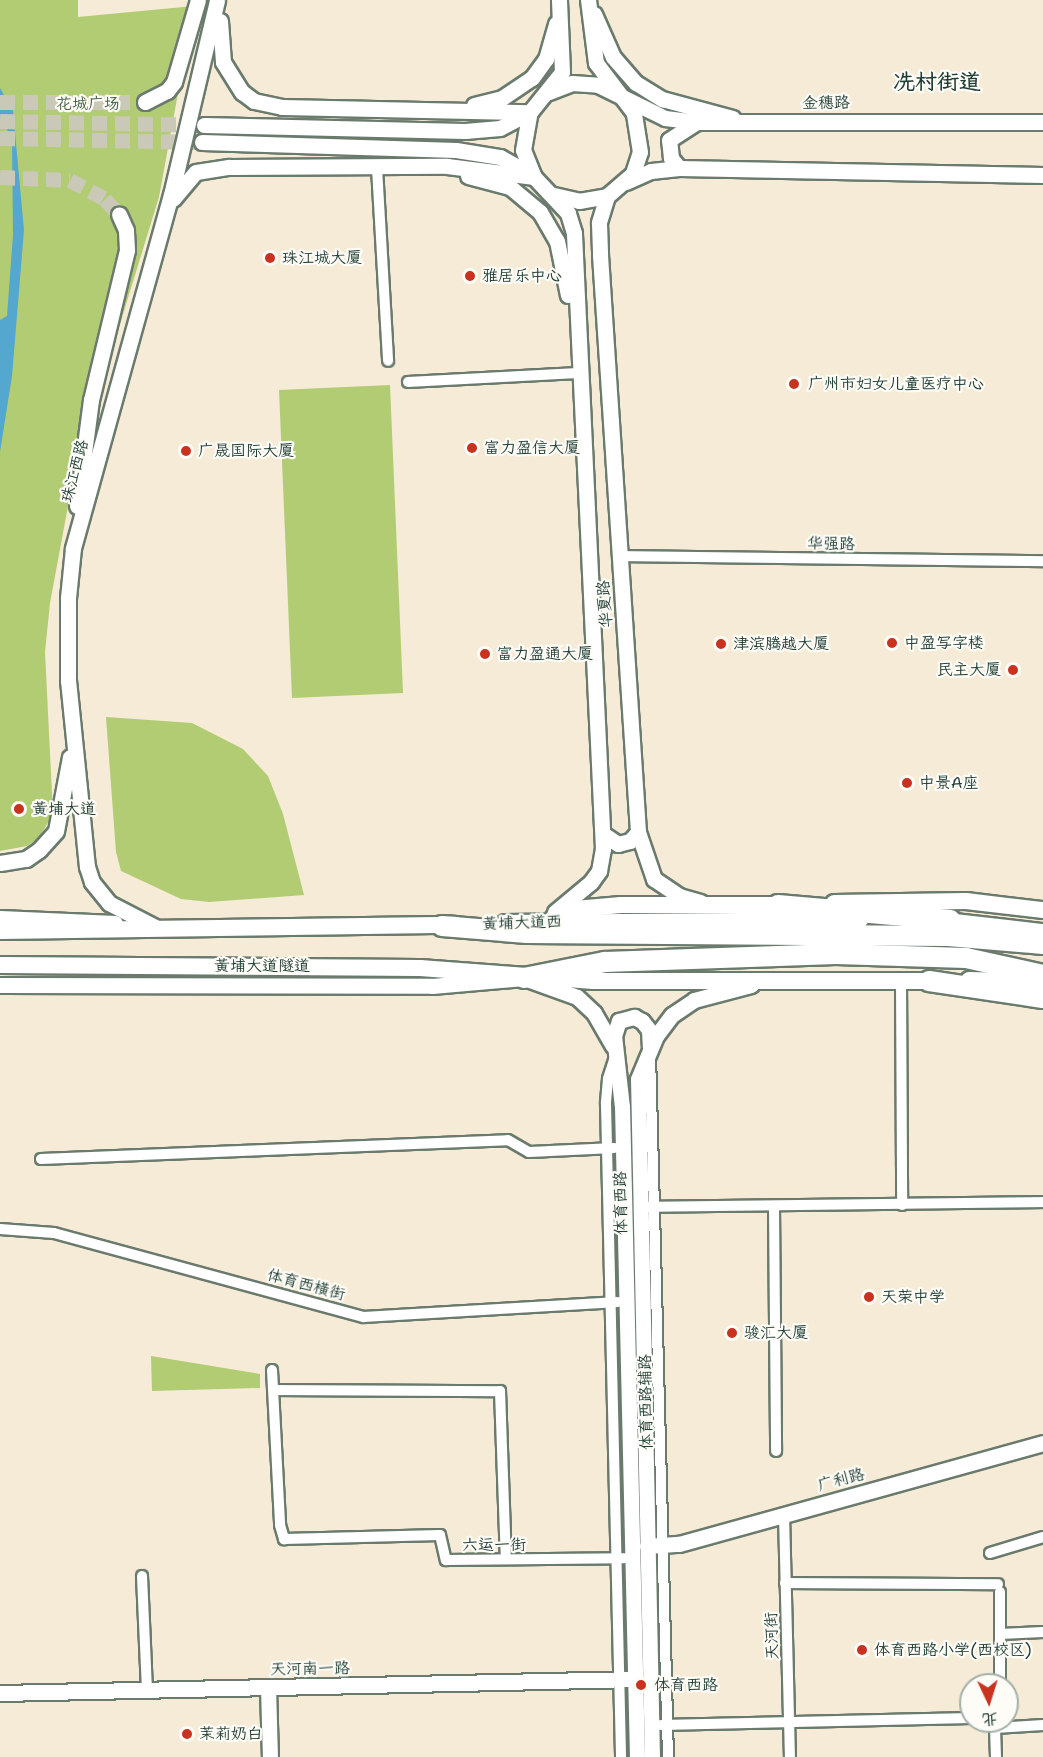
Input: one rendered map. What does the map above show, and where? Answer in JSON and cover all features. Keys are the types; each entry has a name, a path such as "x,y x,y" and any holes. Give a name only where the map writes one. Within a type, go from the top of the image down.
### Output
{"highway":[{"path":"778,905 950,920"},
{"path":"442,926 527,933 900,945 1043,944"},
{"path":"524,978 605,962 900,945 1043,975"},
{"path":"929,981 1043,998"}],"main road":[{"path":"145,102 167,91 174,82 198,0"},
{"path":"219,0 223,62 242,92 254,101 282,107 530,112"},
{"name":"珠江西路","path":"157,928 109,903 92,882 84,852 66,634 73,548 166,215 219,0"},
{"path":"588,0 592,47 596,63 615,92 634,113 639,132 640,152 626,182"},
{"path":"588,0 613,57 636,83 669,102 744,122"},
{"path":"438,110 488,102 525,85 546,59 559,1"},
{"path":"204,125 465,131 500,128 530,112 548,93 563,62 559,1"},
{"path":"548,93 585,82 615,92"},
{"name":"金穗路","path":"615,92 665,118 699,122 1043,122"},
{"name":"华夏路","path":"530,112 522,150 534,177 554,195 572,224 576,261 577,352 603,834 602,858 591,882 568,904 536,923"},
{"path":"679,168 670,158 669,140 687,125 699,122"},
{"path":"202,142 456,150 507,160 534,177"},
{"path":"358,167 483,178 510,188 530,201 550,228 562,259 577,352"},
{"path":"166,215 185,182 196,172 210,169 478,167 534,177"},
{"path":"554,195 579,201 607,196 626,182 651,171 679,168 1043,175"},
{"name":"华夏路","path":"607,196 599,223 600,260 638,832 654,879 679,896 697,902 778,905"},
{"path":"73,548 86,427 126,250 126,230 119,214"},
{"path":"576,261 600,260"},
{"path":"0,863 26,859 39,850 56,831 74,733"},
{"path":"603,834 618,844 630,841 638,832"},
{"path":"536,923 592,907 956,901 1043,910"},
{"name":"黄埔大道西","path":"0,918 157,928 950,920 1043,932"},
{"path":"0,931 157,928"},
{"name":"黄埔大道隧道","path":"0,965 420,968 524,978"},
{"path":"524,978 577,997 598,1018 617,1054"},
{"path":"0,985 432,986 524,978 1043,981"},
{"name":"体育西路","path":"652,1757 637,1086 650,1047 672,1015 683,1006 711,995 768,981"},
{"name":"体育西路","path":"637,1757 628,1679 633,1558 622,1397 627,1302 623,1148 614,1030 626,1017 647,1025 650,1047"},
{"name":"广利路","path":"647,1546 664,1546 1043,1443"},
{"name":"天河南一路","path":"0,1694 628,1679"},
{"path":"268,1688 270,1757"}],"street":[{"path":"377,168 388,361"},
{"path":"408,382 578,373"},
{"name":"华强路","path":"620,556 1043,561"},
{"path":"901,981 902,1205"},
{"name":"体育西路辅路","path":"650,1047 657,1207 668,1757"},
{"path":"617,1054 608,1079 607,1148 612,1302 622,1397 617,1558 628,1679 621,1757"},
{"path":"41,1159 508,1140 529,1152 623,1148"},
{"path":"639,1207 774,1208 1043,1202"},
{"path":"774,1208 776,1450"},
{"name":"体育西横街","path":"0,1229 60,1234 364,1317 627,1302"},
{"path":"272,1370 274,1390 500,1391 506,1560"},
{"name":"六运一街","path":"274,1390 280,1525 284,1539 440,1535 446,1560 633,1558"},
{"path":"645,1437 662,1436"},
{"name":"天河街","path":"784,1514 790,1757"},
{"path":"990,1553 1043,1537"},
{"path":"142,1576 147,1690"},
{"path":"785,1583 999,1588 1000,1673"},
{"path":"1000,1634 1043,1632"},
{"path":"651,1726 959,1718"},
{"path":"996,1757 995,1728 1043,1725"}],"green space":[{"name":"花城广场","path":"0,0 78,0 78,17 194,6 159,197 74,474 50,603 45,652 53,814 39,838 27,846 0,851"},
{"path":"390,385 403,693 292,698 279,390"},
{"path":"106,717 192,723 243,749 268,776 283,814 304,895 209,902 181,899 121,871 116,852"},
{"path":"151,1356 260,1374 260,1388 152,1391"}],"water":[{"path":"0,88 13,111 24,230 12,376 0,452 0,320 7,316 13,235 12,144 6,126 0,124"}],"tunnel":[{"path":"0,102 145,102"},
{"path":"0,121 201,125"},
{"path":"0,138 202,142"},
{"path":"0,177 70,180 105,199 119,214"}],"place":[{"name":"珠江城大厦","path":"270,258"},
{"name":"雅居乐中心","path":"470,276"},
{"name":"广州市妇女儿童医疗中心","path":"794,384"},
{"name":"富力盈信大厦","path":"472,448"},
{"name":"广晟国际大厦","path":"186,451"},
{"name":"中盈写字楼","path":"892,643"},
{"name":"津滨腾越大厦","path":"721,644"},
{"name":"富力盈通大厦","path":"485,654"},
{"name":"民主大厦","path":"1013,670"},
{"name":"中景A座","path":"907,783"},
{"name":"黄埔大道","path":"19,809"},
{"name":"天荣中学","path":"869,1297"},
{"name":"骏汇大厦","path":"732,1333"},
{"name":"体育西路小学(西校区)","path":"862,1650"},
{"name":"体育西路","path":"641,1685"},
{"name":"茉莉奶白","path":"187,1734"}],"district":[{"name":"冼村街道","path":"937,82"}]}
